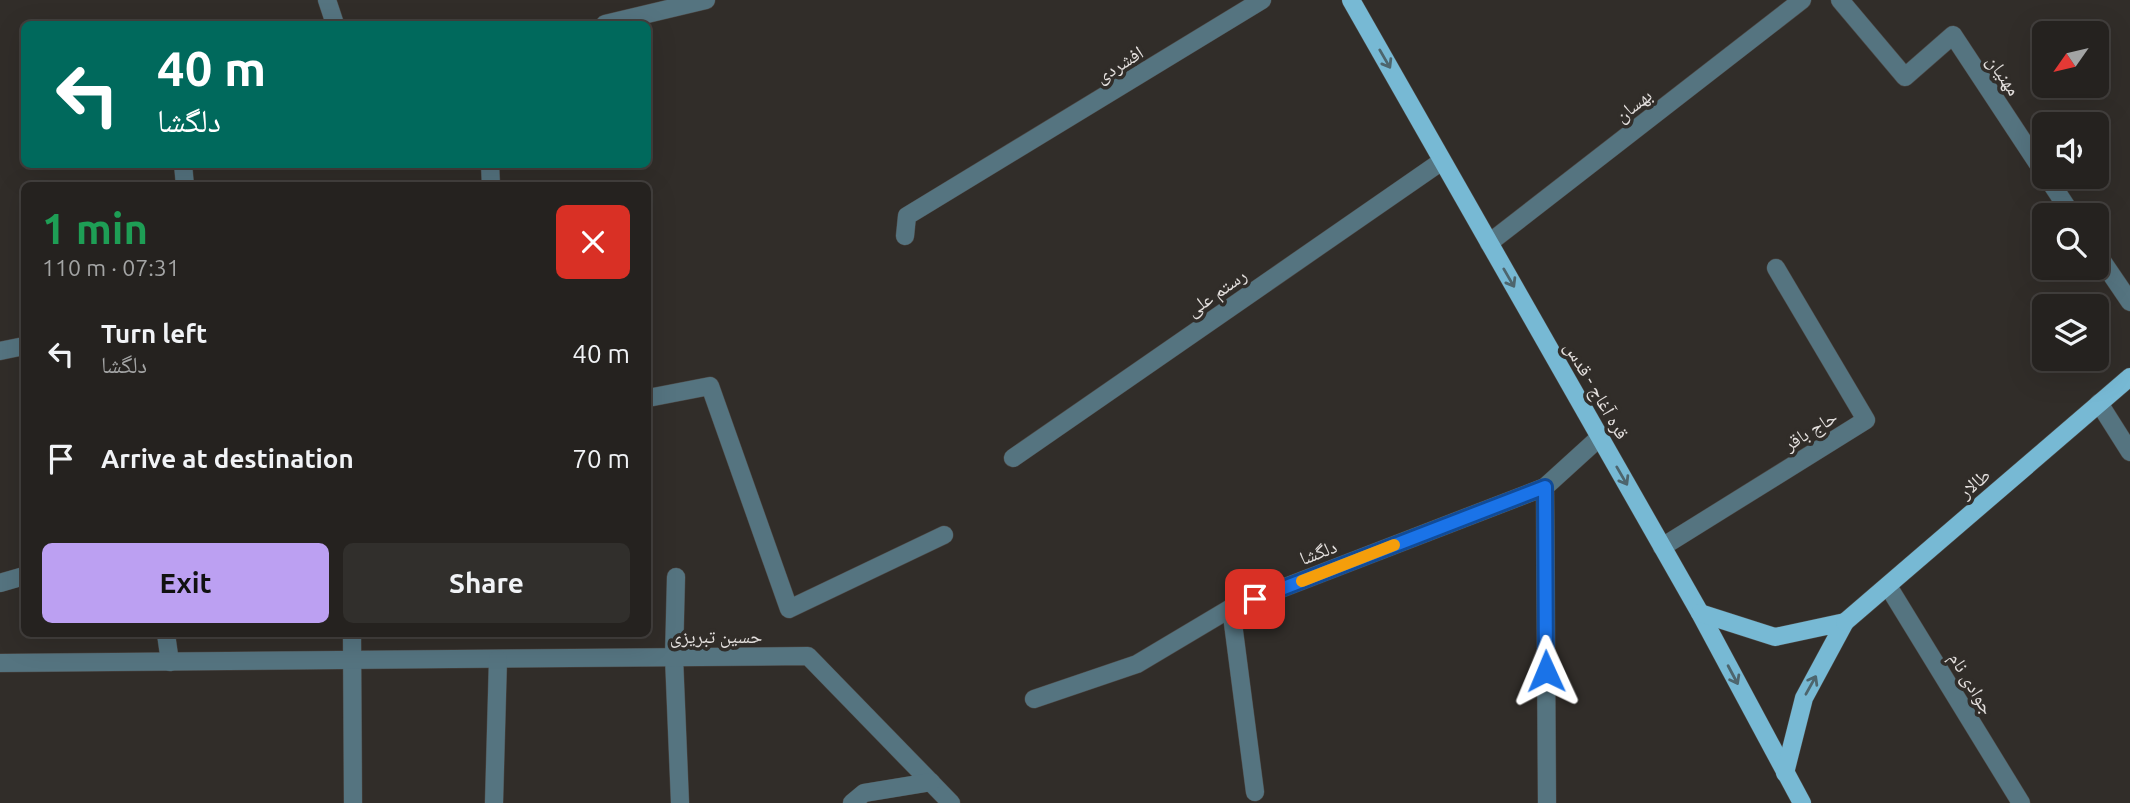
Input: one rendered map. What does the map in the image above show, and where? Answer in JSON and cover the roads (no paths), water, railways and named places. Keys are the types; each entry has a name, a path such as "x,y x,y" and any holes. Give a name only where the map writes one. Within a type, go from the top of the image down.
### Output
{"main road":[{"name":"قره آغاج - قدس","path":"1351,0 1700,613 1802,803"},
{"name":"طالار","path":"1845,622 2130,377"},
{"path":"1700,613 1775,637 1845,622"},
{"path":"1785,773 1804,698 1845,622"}],"street":[{"path":"327,0 334,21"},
{"path":"618,21 706,0"},
{"name":"افشردی","path":"905,236 908,216 1262,0"},
{"name":"بهسان","path":"1489,243 1802,0"},
{"name":"مهنیان","path":"1840,0 1905,77 1953,35 2032,155"},
{"name":"رستم علی","path":"1013,458 1442,161"},
{"name":"حاج باقر","path":"1662,547 1866,420 1776,268"},
{"path":"2109,270 2130,302"},
{"path":"0,351 21,347"},
{"path":"651,397 710,386 789,609 944,535"},
{"path":"2099,403 2130,452"},
{"name":"دلگشا","path":"1034,699 1137,664 1231,608 1545,487 1600,437"},
{"path":"1545,487 1547,803"},
{"path":"0,583 21,577"},
{"path":"676,577 674,657 680,803"},
{"name":"جوادی نام","path":"1888,586 2021,803"},
{"path":"1231,608 1255,792"},
{"path":"166,637 170,662"},
{"path":"352,637 353,803"},
{"name":"حسین تبریزی","path":"0,663 808,656 951,803"},
{"path":"494,803 498,659"},
{"path":"852,803 864,793 931,782"}]}
